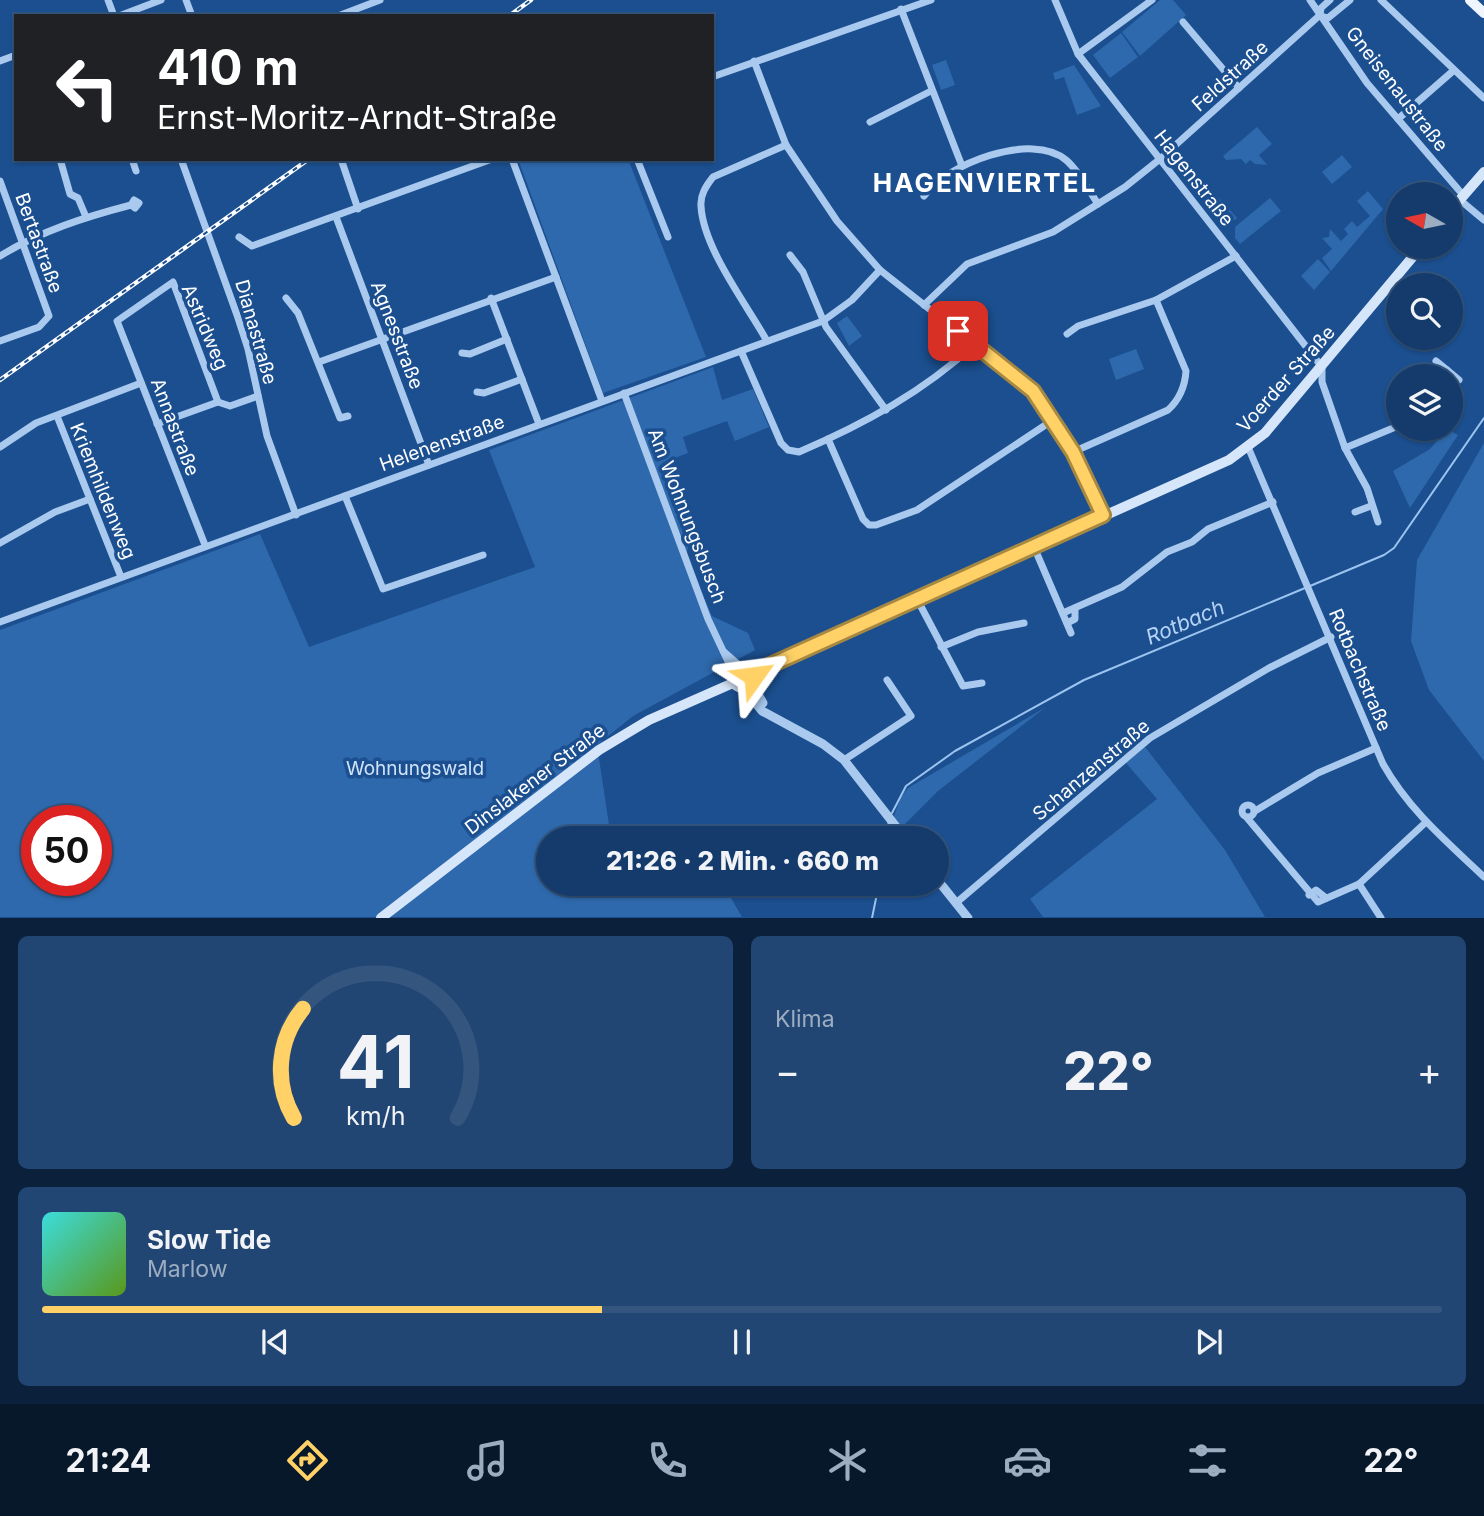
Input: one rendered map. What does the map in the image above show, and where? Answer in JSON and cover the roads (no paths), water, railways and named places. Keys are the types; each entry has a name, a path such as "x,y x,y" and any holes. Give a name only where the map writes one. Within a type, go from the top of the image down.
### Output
{"main road":[{"path":"1470,0 1484,13"},
{"path":"1463,196 1484,172"},
{"name":"Voerder Straße","path":"753,673 1229,460 1248,447 1322,368 1411,259"},
{"path":"732,677 753,673"},
{"path":"732,677 748,686 753,673"},
{"name":"Dinslakener Straße","path":"381,918 598,750 732,677"}],"street":[{"path":"122,14 161,0"},
{"path":"343,14 380,0"},
{"path":"714,76 931,0"},
{"name":"Hagenstraße","path":"1055,0 1078,54 1322,368"},
{"path":"1078,54 1152,0"},
{"name":"Gneisenaustraße","path":"1310,0 1367,83 1450,182"},
{"name":"Feldstraße","path":"1160,159 1320,15 1321,8 1330,0"},
{"name":"Feldstraße","path":"1320,15 1328,18 1350,0"},
{"path":"1381,0 1484,98"},
{"path":"901,9 962,166"},
{"path":"1183,22 1239,88"},
{"path":"754,61 786,145 831,212 880,270 1033,391 1073,452 1103,515"},
{"path":"1398,119 1454,71"},
{"path":"870,122 931,92"},
{"path":"767,341 718,256 701,206 706,186 713,177 786,145"},
{"path":"924,196 932,184 962,166 1020,148 1052,152 1065,160 1098,204"},
{"path":"925,304 967,264 1053,232 1098,204 1160,159"},
{"path":"61,161 70,194 78,198 86,217"},
{"path":"133,161 136,171"},
{"name":"Dianastraße","path":"182,161 237,315 267,436 296,515"},
{"path":"342,161 358,209"},
{"path":"239,237 252,246 487,161"},
{"path":"513,161 602,401"},
{"path":"639,161 668,237"},
{"name":"Bertastraße","path":"0,181 49,316 39,327 0,341"},
{"name":"Gneisenaustraße","path":"1463,198 1484,220"},
{"path":"0,256 23,242 86,217 131,205"},
{"name":"Agnesstraße","path":"336,217 429,465"},
{"path":"790,255 803,272 822,321 886,410"},
{"path":"1067,334 1078,326 1156,300 1236,256"},
{"name":"Helenenstraße","path":"0,622 822,321 852,300 880,270"},
{"path":"318,362 381,337 556,277"},
{"name":"Astridweg","path":"117,321 173,282 218,402"},
{"path":"286,298 298,313 340,418 348,416"},
{"path":"491,298 539,424"},
{"path":"1073,452 1168,410 1176,403 1185,383 1186,371 1156,300"},
{"name":"Annastraße","path":"117,321 205,545"},
{"path":"462,353 470,354 507,339"},
{"path":"741,351 781,443 788,450 799,452 886,410 926,385 975,344"},
{"path":"1322,368 1322,382 1345,448 1367,488 1378,522"},
{"path":"477,392 484,393 522,379"},
{"path":"0,447 36,423 141,383"},
{"name":"Am Wohnungsbusch","path":"624,393 732,677"},
{"path":"157,425 218,402 230,405 258,396"},
{"name":"Kriemhildenweg","path":"57,416 121,577"},
{"path":"828,439 863,519 869,525 876,525 917,510 1053,420"},
{"path":"1345,448 1386,431"},
{"name":"Rotbachstraße","path":"1248,447 1376,748 1400,794 1425,822 1484,877"},
{"path":"345,496 383,589 482,555"},
{"path":"0,543 55,512 90,499"},
{"path":"1063,613 1122,587 1167,552 1192,541 1208,529 1273,502"},
{"path":"1355,512 1371,506"},
{"path":"1034,547 1071,634"},
{"path":"917,599 963,686 982,683"},
{"path":"1067,623 1075,619 1075,608"},
{"path":"941,647 978,632 1024,623"},
{"name":"Schanzenstraße","path":"957,904 1150,738 1269,668 1331,638"},
{"path":"844,760 911,716 887,680"},
{"path":"748,686 762,711 823,744 844,760 895,826"},
{"path":"1376,748 1318,773 1255,811 1250,805 1244,807 1243,813 1309,895 1316,890 1326,898 1359,884 1425,822"},
{"path":"1359,884 1381,918"},
{"path":"949,894 968,918"}],"waterway":[{"name":"Rotbach","path":"1310,586 1384,555 1394,548 1484,418"},
{"name":"Rotbach","path":"892,813 906,786 955,751 1084,680 1305,588"},
{"name":"Rotbach","path":"888,826 889,822"},
{"name":"Rotbach","path":"872,918 877,896"}],"railway":[{"path":"512,14 531,0"},
{"path":"0,380 306,161"}],"district":[{"name":"HAGENVIERTEL","path":"985,182"}],"park label":[{"name":"Wohnungswald","path":"415,768"}]}
